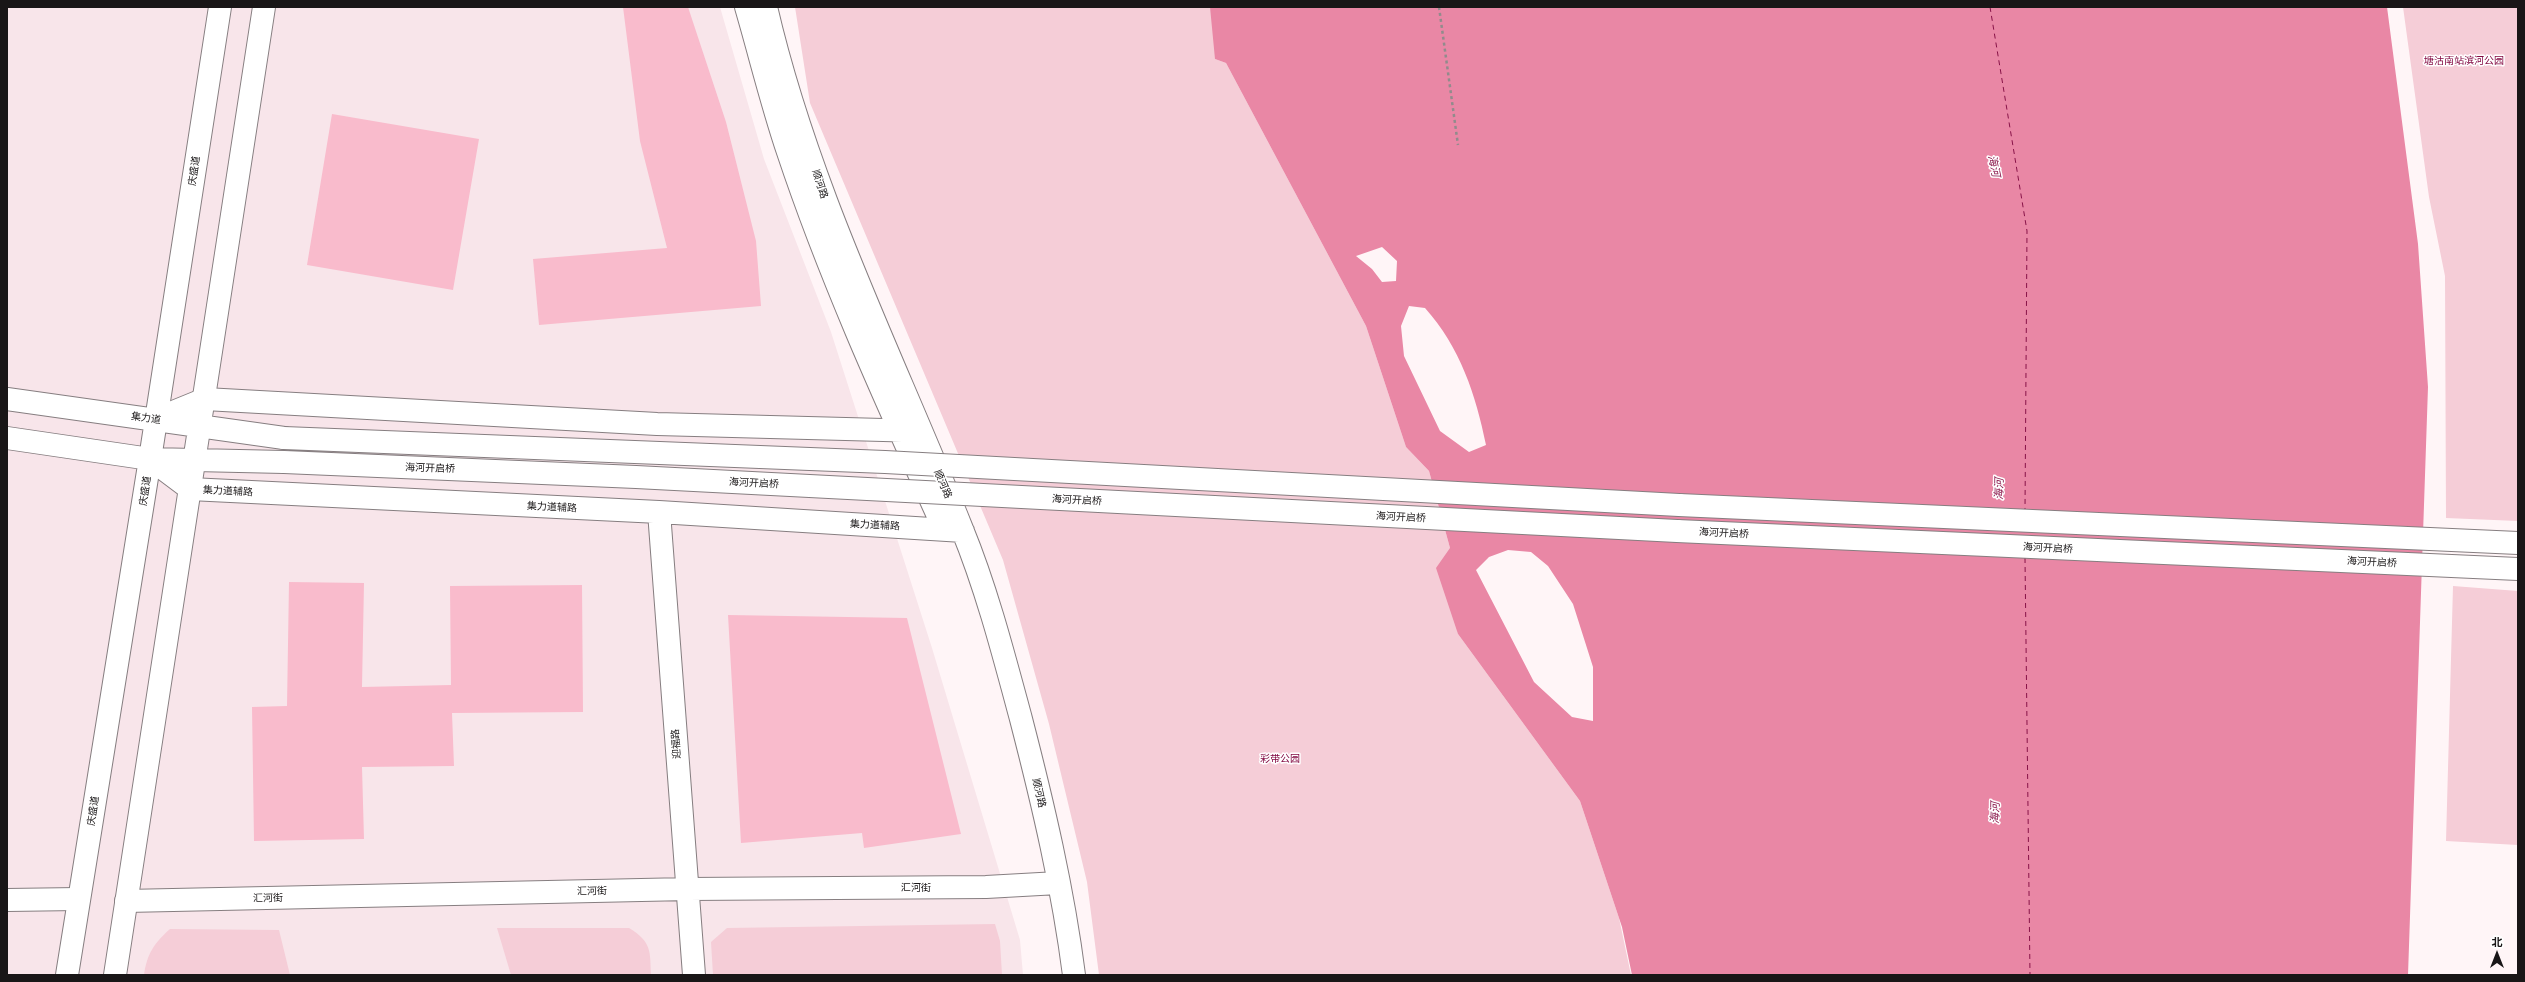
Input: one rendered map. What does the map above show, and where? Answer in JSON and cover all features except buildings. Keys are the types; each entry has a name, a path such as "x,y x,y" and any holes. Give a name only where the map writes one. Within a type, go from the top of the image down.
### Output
{"main road":[{"name":"庆盛道","path":"67,975 78,898 150,459 220,7"},
{"path":"115,975 190,489 201,427 264,7"},
{"name":"顺河路","path":"746,7 790,159 817,231 910,431 953,530 1005,660 1040,791 1067,922 1074,975"},
{"name":"顺河路","path":"766,7 777,55 830,216 910,431"},
{"name":"集力道","path":"7,399 284,438 885,462 1687,506 2518,543"},
{"path":"156,419 205,399 657,424 910,431"},
{"path":"7,438 150,459 195,460"},
{"name":"集力道辅路","path":"150,459 190,489 659,512 953,530"},
{"name":"海河开启桥","path":"195,460 284,462 636,477 1685,532 2518,568"},
{"name":"迎福路","path":"659,512 694,975"},
{"name":"汇河街","path":"126,901 688,889 986,887 1058,883"},
{"path":"7,900 78,898"}],"path":[{"path":"1439,7 1458,145"}],"shaded area":[{"path":"7,7 720,7 764,159 831,332 932,648 1020,940 1023,975 7,975"}],"green space":[{"name":"彩带公园","path":"795,7 1225,7 1215,59 1226,63 1366,326 1406,447 1429,471 1450,548 1458,634 1580,801 1619,918 1631,975 1099,975 1087,882 1049,724 1003,560 810,103"},
{"name":"塘沽南站滨河公园","path":"2403,7 2518,7 2518,521 2446,518 2445,276 2429,197"},
{"path":"2453,586 2518,591 2518,845 2446,841"},
{"path":"995,924 1000,941 1002,975 713,975 711,942 727,928"},
{"path":"497,928 629,928 637,933 646,943 650,953 651,975 511,975"},
{"path":"170,929 279,930 290,975 144,975 147,961 152,949"}],"water":[{"name":"海河","path":"1210,7 2387,7 2418,244 2428,387 2408,975 1632,975 1622,927 1580,801 1458,634 1436,568 1450,548 1429,471 1406,447 1366,326 1226,63 1215,59","holes":["1382,247 1397,261 1396,281 1382,282 1372,269 1356,256","1409,306 1425,308 1437,323 1448,339 1465,372 1472,390 1486,445 1469,452 1440,431 1404,356 1401,326","1508,550 1531,552 1548,566 1573,604 1593,667 1593,721 1572,717 1534,682 1476,570 1489,557"]}],"ferry route":[{"path":"1990,7 2027,231 2025,510"},
{"path":"2025,558 2030,975"}]}
